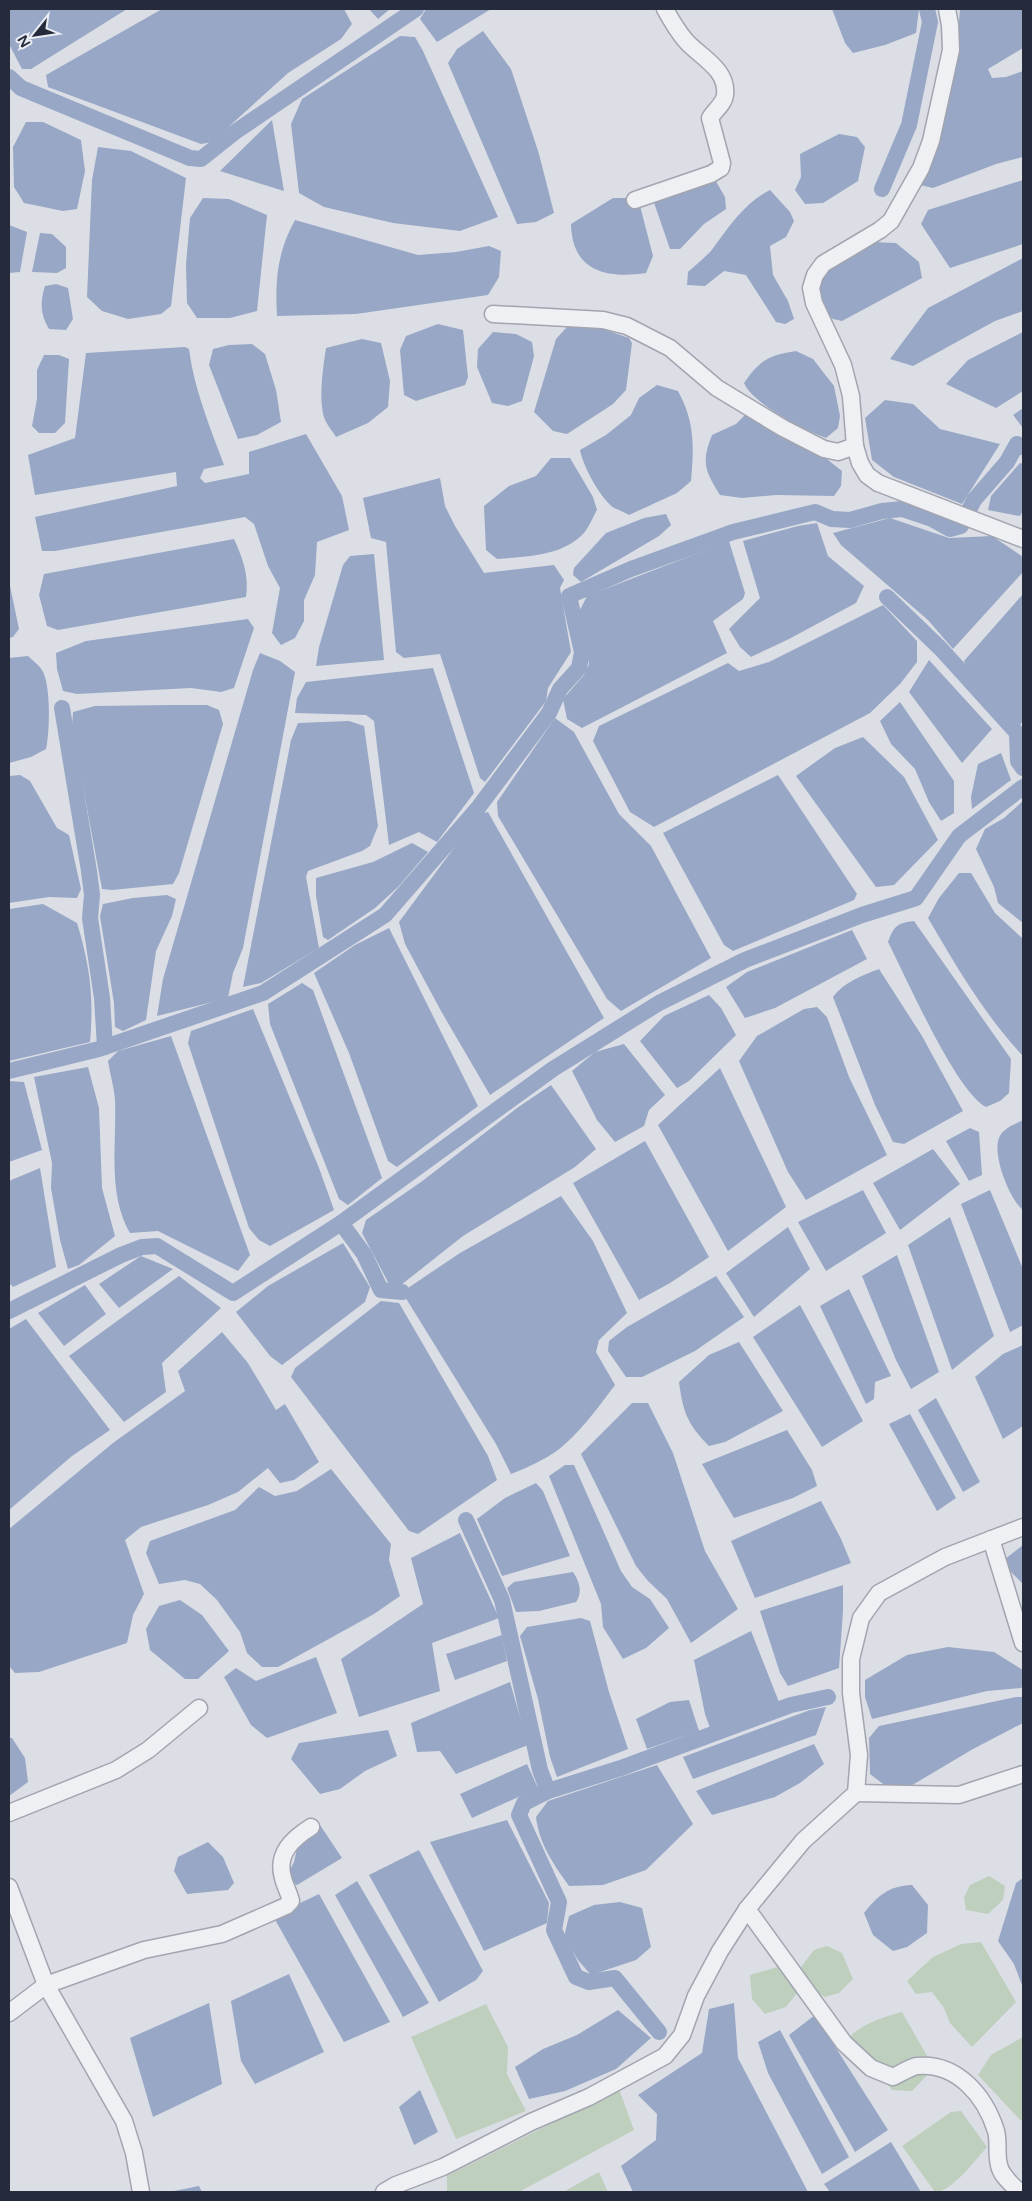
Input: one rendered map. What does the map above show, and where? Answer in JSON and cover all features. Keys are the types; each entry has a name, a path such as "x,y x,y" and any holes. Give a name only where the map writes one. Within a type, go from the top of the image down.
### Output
{"street":[{"path":"635,200 711,174 721,168 722,163 710,118 721,105 725,96 724,86 714,65 685,40 665,9"},
{"path":"947,9 951,50 931,141 921,168 891,221 880,230 823,264 815,275 811,288 814,303 843,365 851,396 855,446 860,463 867,476 878,484 1023,539"},
{"path":"493,314 603,320 627,326 670,348 717,388 783,428 824,449 838,452 855,446"},
{"path":"384,2192 396,2185 443,2167 531,2122 589,2097 665,2056 682,2036 696,1996 720,1951 747,1909 803,1842 856,1793 859,1755 851,1693 851,1658 861,1618 879,1593 945,1557 1023,1526"},
{"path":"991,1539 1023,1643"},
{"path":"9,1813 116,1770 148,1750 199,1708"},
{"path":"856,1793 959,1795 1023,1774"},
{"path":"9,2013 46,1986 144,1950 222,1934 286,1906 291,1901 282,1877 282,1856 289,1844 311,1827"},
{"path":"9,1887 46,1986 124,2121 134,2153 141,2192"},
{"path":"747,1909 844,2043 870,2068 893,2077 916,2066 940,2067 950,2070 966,2082 980,2099 995,2130 998,2165 1003,2175 1019,2192"}],"green space":[{"path":"989,1876 1005,1886 1003,1900 988,1914 966,1910 964,1898 970,1885"},
{"path":"981,1942 1016,2002 972,2047 950,2023 944,2008 932,1992 916,1994 907,1981 933,1957 961,1944"},
{"path":"827,1946 842,1953 853,1979 839,1993 825,1997 808,1987 801,1967 814,1950"},
{"path":"781,1966 799,1991 786,2007 765,2014 752,1999 750,1975"},
{"path":"486,2004 508,2047 507,2074 526,2111 456,2139 411,2037"},
{"path":"902,2012 934,2068 912,2091 892,2090 880,2074 863,2072 844,2043 863,2027"},
{"path":"1023,2037 1023,2118 1021,2121 978,2075 991,2055"},
{"path":"619,2089 634,2130 519,2192 444,2192 447,2190 447,2176"},
{"path":"961,2111 987,2147 956,2181 942,2191 935,2192 902,2146 951,2112"},
{"path":"599,2172 608,2192 563,2192"}],"water":[{"path":"9,9 127,9 31,69 22,69 9,44"},
{"path":"162,9 344,9 352,24 341,39 288,73 212,142 201,144 48,87 46,75"},
{"path":"369,9 390,9 378,19"},
{"path":"426,9 491,9 437,42 420,19"},
{"path":"832,9 919,9 916,33 885,45 853,53 845,43"},
{"path":"960,9 1023,9 1023,48 988,69 992,78 1006,77 1023,71 1023,157 996,164 933,188 920,185 934,155 948,104 956,57"},
{"path":"483,31 511,69 539,154 554,213 536,222 517,224 448,63 457,49"},
{"path":"400,36 415,37 423,51 498,217 460,231 393,223 324,207 299,193 291,124 302,99"},
{"path":"272,120 284,191 220,171"},
{"path":"26,122 43,122 81,140 85,171 77,209 63,211 24,203 14,187 13,147"},
{"path":"839,134 857,137 865,147 858,181 823,203 805,204 795,190 801,177 800,154"},
{"path":"98,147 131,151 186,178 171,306 161,314 128,319 102,311 87,297 92,180"},
{"path":"714,178 725,197 726,209 704,224 680,249 670,249 650,191"},
{"path":"1023,180 1023,244 950,268 921,224 928,210"},
{"path":"770,190 790,212 794,221 786,237 770,246 773,275 788,301 794,319 785,324 776,322 746,275 724,271 705,286 687,285 688,272 711,251 744,209"},
{"path":"203,198 229,199 267,215 257,311 230,318 197,318 187,303 186,264 190,218"},
{"path":"613,198 638,198 653,256 646,273 631,275 605,273 585,262 578,252 573,240 571,224"},
{"path":"295,220 418,255 456,252 489,246 501,251 499,277 488,295 356,314 277,316 276,290 278,267 284,244"},
{"path":"9,225 27,232 20,272 9,273"},
{"path":"40,233 52,234 66,247 66,268 57,273 32,272"},
{"path":"872,242 896,243 919,262 922,278 842,321 833,319 826,314 820,289 826,269"},
{"path":"1023,258 1023,311 995,321 913,366 890,359 928,308"},
{"path":"56,284 68,288 73,319 66,330 49,329 42,313 42,297 45,286"},
{"path":"438,324 463,330 468,377 465,385 416,401 404,395 400,350 406,336"},
{"path":"594,326 629,338 632,343 626,390 613,404 567,434 553,431 534,412 556,339 567,327"},
{"path":"493,332 516,334 532,342 534,356 522,401 508,406 492,403 477,367 478,349"},
{"path":"1023,332 1023,391 996,408 946,384 968,360"},
{"path":"362,339 381,343 390,381 388,407 368,423 336,437 325,420 322,404 326,348"},
{"path":"252,344 265,354 276,390 281,422 257,435 238,439 209,365 213,349 229,345"},
{"path":"185,347 189,349 199,393 224,465 204,469 200,478 205,483 249,474 249,452 306,434 342,496 349,530 317,542 315,575 304,600 304,621 295,638 281,645 272,633 280,588 268,566 254,524 245,517 55,551 42,551 35,517 177,486 176,472 35,495 28,455 75,438 86,353"},
{"path":"796,351 813,359 834,386 840,416 838,428 826,438 793,423 768,408 749,391 744,383 755,369 766,360 779,354"},
{"path":"44,355 59,355 69,359 65,423 55,433 39,433 32,426 37,399 37,370"},
{"path":"657,385 678,391 688,413 693,445 691,481 677,493 629,515 614,508 603,497 588,473 580,450 606,435 631,415 639,398"},
{"path":"885,400 913,404 940,429 1000,444 962,504 894,477 872,460 865,418"},
{"path":"1023,408 1023,428 1013,415"},
{"path":"747,413 783,438 813,448 842,471 841,486 834,496 776,495 742,498 720,495 708,473 706,453 712,435 736,424"},
{"path":"551,458 570,458 593,497 597,510 589,525 584,533 565,547 532,556 497,559 486,550 484,506 509,486 536,476"},
{"path":"1020,463 1023,464 1023,511 1020,516 988,510 991,496"},
{"path":"440,478 445,506 484,573 554,565 564,580 560,588 571,652 548,688 546,701 485,782 480,778 440,654 404,658 396,652 386,542 371,538 363,498"},
{"path":"666,514 671,525 659,536 581,582 573,575 574,568 606,533 644,518"},
{"path":"890,518 949,538 992,536 1023,557 1023,572 953,649 928,620 841,545 833,533"},
{"path":"817,523 828,556 864,586 856,603 751,657 740,647 729,629 760,598 743,541 798,526"},
{"path":"234,539 240,553 247,581 246,597 58,630 47,626 39,595 44,574"},
{"path":"729,541 745,593 743,599 713,621 727,653 582,728 567,719 563,699 584,675 589,664 580,610 587,596"},
{"path":"374,554 384,660 316,666 319,647 343,565 350,556"},
{"path":"9,581 19,629 13,637 9,638"},
{"path":"1023,594 1023,721 1020,725 971,678 964,661"},
{"path":"883,605 917,641 917,662 900,684 870,713 654,827 630,812 593,741 599,726 728,663 739,671 769,662"},
{"path":"248,619 254,628 234,688 221,692 191,688 77,694 63,691 57,669 56,653 86,641"},
{"path":"260,653 280,661 295,672 243,948 233,973 228,998 157,1016 163,979 253,670"},
{"path":"28,656 41,668 47,686 49,721 46,749 31,757 9,763 9,658"},
{"path":"929,660 992,729 962,763 909,692"},
{"path":"433,668 474,793 437,842 419,832 389,845 374,721 366,715 295,713 297,698 306,682"},
{"path":"900,702 954,781 954,813 941,821 929,802 915,769 891,744 880,721"},
{"path":"207,705 219,710 223,724 179,873 173,884 112,890 102,889 72,728 73,712 95,706"},
{"path":"555,718 574,732 619,814 651,846 711,958 621,1011 607,999 498,816 497,802"},
{"path":"349,721 364,726 378,826 370,846 362,851 308,871 306,877 319,948 261,983 243,987 291,740 298,723"},
{"path":"863,737 904,777 938,840 894,885 876,887 796,776 835,748"},
{"path":"1001,753 1011,780 972,809 971,797 978,764"},
{"path":"20,775 30,781 57,828 69,835 81,889 77,898 49,897 9,903 9,776"},
{"path":"778,775 857,894 854,900 733,951 724,945 663,833"},
{"path":"1023,801 1023,923 998,903 994,887 976,849 985,829 1004,818"},
{"path":"488,812 604,1018 490,1095 405,944 399,922 479,814"},
{"path":"412,843 428,852 398,887 375,908 328,940 323,937 316,896 316,878 373,862"},
{"path":"959,873 971,873 995,913 1023,939 1022,1055 983,1006 928,918 939,898"},
{"path":"167,895 176,899 172,916 156,951 146,1020 123,1031 115,1027 114,1003 100,916 103,904 133,898"},
{"path":"43,904 77,923 90,982 90,1042 9,1061 9,909"},
{"path":"914,921 1011,1059 1009,1093 1000,1101 986,1107 974,1097 961,1080 932,1032 888,942 897,926"},
{"path":"389,928 478,1106 397,1167 388,1161 349,1053 314,973 355,945"},
{"path":"852,930 867,959 775,1008 745,1018 726,987 747,972"},
{"path":"879,969 922,1036 963,1111 904,1144 893,1142 875,1105 833,997 848,983"},
{"path":"302,983 313,990 382,1178 348,1205 339,1199 270,1024 268,1004"},
{"path":"709,995 721,1008 736,1035 689,1081 677,1088 640,1041 664,1016"},
{"path":"817,1007 827,1017 849,1077 887,1155 806,1200 788,1172 739,1061 757,1036 804,1009"},
{"path":"253,1009 319,1168 334,1210 270,1246 259,1240 249,1228 188,1043 191,1031"},
{"path":"171,1036 250,1255 238,1271 158,1231 130,1233 118,1201 115,1167 115,1099 108,1061 118,1051"},
{"path":"624,1044 665,1095 649,1110 644,1126 615,1142 597,1120 572,1071 595,1052"},
{"path":"88,1067 99,1108 102,1188 115,1236 79,1265 68,1269 60,1240 51,1188 52,1163 34,1077"},
{"path":"720,1068 786,1207 728,1251 658,1125"},
{"path":"9,1081 24,1082 42,1150 9,1162"},
{"path":"551,1085 596,1149 575,1167 463,1236 401,1285 389,1284 362,1233 366,1220 421,1182 517,1108"},
{"path":"1023,1120 1023,1210 1008,1187 1000,1166 997,1146 1003,1132"},
{"path":"970,1128 979,1132 982,1175 969,1181 946,1141"},
{"path":"645,1141 709,1257 670,1283 639,1300 573,1183"},
{"path":"933,1149 960,1184 900,1230 873,1183"},
{"path":"40,1168 56,1267 13,1287 9,1283 9,1181"},
{"path":"863,1190 886,1233 826,1271 798,1222"},
{"path":"990,1190 1023,1269 1023,1325 1010,1332 961,1204"},
{"path":"561,1196 593,1241 627,1313 599,1340 596,1352 615,1385 585,1423 560,1448 540,1461 511,1474 496,1444 402,1292 460,1253"},
{"path":"950,1217 994,1336 952,1370 908,1245"},
{"path":"788,1227 810,1269 754,1317 726,1273"},
{"path":"343,1243 370,1287 365,1302 282,1365 270,1356 236,1312 268,1286"},
{"path":"897,1255 939,1372 911,1389 896,1360 862,1276"},
{"path":"141,1256 173,1269 119,1308 99,1284"},
{"path":"179,1276 221,1308 162,1363 166,1392 124,1422 69,1356"},
{"path":"716,1276 744,1317 695,1351 642,1377 626,1377 608,1351 609,1341 627,1327"},
{"path":"85,1285 106,1314 64,1346 38,1313"},
{"path":"849,1289 891,1376 875,1382 874,1399 866,1404 820,1306"},
{"path":"381,1301 399,1303 488,1456 497,1480 418,1534 409,1531 291,1377 295,1368"},
{"path":"800,1305 863,1421 822,1447 753,1337"},
{"path":"26,1319 110,1430 72,1456 9,1510 9,1329"},
{"path":"222,1332 248,1363 276,1410 285,1404 319,1462 294,1480 280,1483 268,1468 238,1492 208,1505 141,1527 125,1540 144,1594 133,1615 127,1643 39,1672 15,1673 9,1666 9,1529 113,1443 185,1391 178,1371"},
{"path":"739,1342 783,1411 725,1442 709,1446 687,1417 682,1402 679,1382 709,1355"},
{"path":"1023,1345 1023,1426 1003,1439 975,1377 1003,1354"},
{"path":"936,1398 980,1482 963,1492 918,1410"},
{"path":"632,1403 648,1403 673,1453 705,1551 738,1609 691,1643 667,1599 648,1581 636,1566 581,1454"},
{"path":"910,1414 956,1498 937,1511 889,1424"},
{"path":"787,1430 812,1470 817,1486 793,1498 734,1518 702,1464"},
{"path":"565,1465 574,1465 621,1571 632,1587 650,1599 669,1628 646,1648 623,1659 603,1627 601,1604 549,1476"},
{"path":"331,1469 391,1544 389,1560 400,1596 374,1614 278,1667 262,1667 247,1653 240,1632 217,1600 200,1584 185,1580 159,1584 146,1553 150,1541 235,1510 259,1487 275,1496 297,1491"},
{"path":"536,1483 543,1491 570,1556 502,1576 477,1519 505,1498"},
{"path":"821,1501 851,1563 755,1598 731,1541"},
{"path":"460,1533 499,1618 432,1643 440,1691 359,1717 341,1659 423,1604 411,1558"},
{"path":"1023,1545 1023,1584 1006,1567 1005,1559"},
{"path":"573,1572 579,1587 576,1602 539,1611 516,1612 507,1588 514,1582"},
{"path":"843,1585 839,1668 788,1686 780,1673 760,1611"},
{"path":"180,1600 202,1615 229,1651 198,1679 185,1679 150,1650 146,1629 159,1606"},
{"path":"581,1618 590,1621 609,1692 628,1749 557,1777 550,1757 538,1699 520,1636 527,1627"},
{"path":"751,1631 779,1702 710,1728 705,1714 694,1660"},
{"path":"502,1635 507,1661 455,1680 446,1654"},
{"path":"948,1647 994,1652 1023,1670 1023,1686 1021,1688 987,1691 872,1719 865,1697 865,1680 907,1655"},
{"path":"316,1657 337,1713 267,1738 251,1725 224,1677 236,1668 256,1681"},
{"path":"510,1682 528,1745 456,1774 440,1751 417,1752 411,1723"},
{"path":"1023,1697 1023,1723 973,1749 909,1787 891,1790 870,1774 869,1738 879,1726"},
{"path":"689,1700 699,1731 647,1749 636,1719 670,1702"},
{"path":"826,1707 816,1735 693,1779 683,1757 810,1710"},
{"path":"388,1730 397,1756 365,1771 340,1789 320,1794 291,1759 299,1743"},
{"path":"9,1738 12,1738 25,1758 28,1782 9,1796"},
{"path":"814,1744 824,1764 800,1783 775,1797 712,1815 696,1791"},
{"path":"527,1764 538,1788 472,1818 460,1794"},
{"path":"657,1765 693,1824 646,1870 603,1885 569,1886 544,1845 536,1817 548,1801"},
{"path":"507,1820 549,1903 547,1923 484,1951 430,1842"},
{"path":"320,1825 342,1858 297,1885 286,1878 294,1862 299,1839"},
{"path":"208,1842 223,1857 234,1883 228,1890 187,1894 174,1871 178,1857"},
{"path":"419,1850 483,1971 476,1980 439,2002 369,1875"},
{"path":"1023,1878 1023,1988 1014,1964 998,1941 1016,1883"},
{"path":"357,1881 429,2003 403,2017 335,1895"},
{"path":"912,1885 928,1905 927,1933 907,1947 893,1951 873,1935 864,1913 879,1896 897,1887"},
{"path":"319,1894 390,2022 344,2042 273,1916"},
{"path":"620,1902 642,1908 651,1947 636,1960 591,1975 578,1960 564,1937 569,1916 594,1905"},
{"path":"289,1974 324,2052 255,2084 241,2061 231,2001"},
{"path":"209,2003 222,2084 153,2117 130,2038"},
{"path":"734,2003 738,2058 808,2192 633,2192 621,2166 656,2140 657,2114 638,2095 702,2053 709,2009"},
{"path":"618,2010 651,2038 616,2069 565,2091 529,2099 515,2067 543,2049 577,2035"},
{"path":"815,2015 888,2130 855,2152 789,2035"},
{"path":"780,2030 849,2157 822,2174 768,2073 758,2042"},
{"path":"420,2090 438,2132 414,2145 399,2107"},
{"path":"891,2142 921,2192 830,2192 824,2184"},
{"path":"199,2186 202,2192 169,2192"}],"waterway":[{"path":"9,77 21,88 190,158 201,159 235,132 416,9"},
{"path":"882,189 909,125 930,22 927,9"},
{"path":"9,1071 99,1049 263,993 385,915 478,808 549,713 560,689 579,668 582,652 569,596 631,569 733,532 815,512 832,519 850,520 882,511 902,509 932,519 950,529 961,526 974,500 1007,462 1017,444 1023,447"},
{"path":"887,597 941,649 1017,733 1018,761 1023,768"},
{"path":"62,708 89,871 92,895 90,918 102,998 105,1047"},
{"path":"9,1311 121,1255 142,1247 157,1246 233,1293 341,1223 553,1069 659,1003 745,960 862,915 916,898 959,836 1023,787"},
{"path":"341,1223 364,1254 381,1290 402,1292"},
{"path":"466,1520 502,1600 540,1770 548,1791"},
{"path":"659,2032 615,1978 589,1982 576,1977 554,1930 559,1902 519,1815 524,1803 548,1791 621,1768 791,1705 828,1697"}]}
